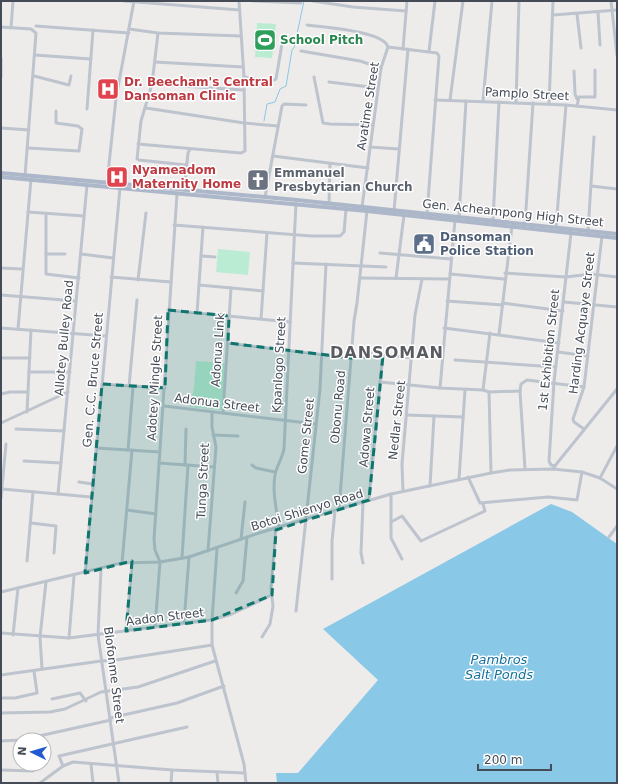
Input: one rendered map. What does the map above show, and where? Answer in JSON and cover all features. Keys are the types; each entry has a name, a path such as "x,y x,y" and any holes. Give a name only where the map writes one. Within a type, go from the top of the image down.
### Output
{"main road":[{"name":"Gen. Acheampong High Street","path":"1,173 31,179 177,194 184,192 265,197 346,209 493,220 617,234"},
{"name":"Gen. Acheampong High Street","path":"1,177 25,177 107,183 184,192 362,207 404,215 617,238"}],"street":[{"path":"11,28 13,1"},
{"path":"124,1 240,10"},
{"path":"107,183 116,98 134,1"},
{"path":"138,144 241,153 245,151 244,77 239,1"},
{"path":"253,1 301,3"},
{"path":"313,1 353,7 406,11"},
{"path":"403,49 407,1"},
{"path":"427,214 439,56 437,53 429,51 435,1"},
{"path":"450,100 462,1"},
{"path":"483,101 492,1"},
{"path":"516,103 519,1"},
{"path":"549,104 553,1"},
{"path":"611,1 617,55"},
{"path":"553,15 617,10"},
{"path":"598,12 600,45"},
{"path":"576,14 580,48"},
{"path":"307,25 365,34 382,40 388,47"},
{"path":"36,26 242,36"},
{"path":"1,27 31,29 36,32 34,76 25,177"},
{"path":"88,110 94,30"},
{"path":"158,33 152,84 142,121 138,144 138,160 186,165"},
{"path":"244,77 271,81 276,79 283,38"},
{"name":"Avatime Street","path":"362,207 381,68 388,47 429,51"},
{"path":"394,212 408,49"},
{"path":"301,51 360,61 381,68"},
{"path":"35,55 91,59"},
{"path":"1,58 1,77"},
{"path":"155,62 243,67"},
{"path":"577,99 579,97 595,97 595,70"},
{"path":"574,71 577,106"},
{"path":"34,76 69,85 71,76"},
{"path":"314,77 322,123 373,125"},
{"path":"330,82 378,88"},
{"path":"152,84 244,90"},
{"name":"Pamplo Street","path":"436,100 549,104 617,110"},
{"path":"459,217 466,101"},
{"path":"493,220 499,102"},
{"path":"525,224 533,104"},
{"path":"265,197 282,105 306,105"},
{"path":"556,227 566,105"},
{"path":"146,108 244,123 278,126"},
{"path":"28,148 79,151 82,129 78,126 56,123 56,111"},
{"path":"1,128 29,130"},
{"path":"588,231 594,137"},
{"path":"370,147 399,149"},
{"path":"184,192 186,165 190,149"},
{"path":"273,156 368,168"},
{"path":"329,204 330,164"},
{"path":"18,329 31,179"},
{"name":"Allotey Bulley Road","path":"58,494 87,185"},
{"path":"591,186 617,189"},
{"name":"Gen. C.C. Bruce Street","path":"85,573 112,258 120,188"},
{"name":"Adotey Mingle Street","path":"160,562 154,546 164,406 168,310 177,194"},
{"name":"Kpanlogo Street","path":"262,637 270,624 273,606 272,595 278,529 275,496 275,472 282,458 286,420 296,202"},
{"path":"174,225 295,235 342,236 344,232 346,209"},
{"name":"Obonu Road","path":"339,509 354,321 367,211"},
{"path":"28,212 84,216"},
{"path":"138,280 146,213"},
{"path":"46,214 47,275 78,278"},
{"path":"396,278 404,215"},
{"path":"440,388 444,328 455,220"},
{"path":"499,334 503,304 504,278 512,226"},
{"path":"197,313 203,227"},
{"path":"261,319 267,233"},
{"name":"1st Exhibition Street","path":"554,468 549,461 548,452 554,382 571,233"},
{"name":"Harding Acquaye Street","path":"584,429 574,422 573,419 584,387 602,236"},
{"path":"380,253 451,259"},
{"path":"46,254 65,254"},
{"path":"80,254 112,258"},
{"path":"201,256 215,257"},
{"path":"293,263 361,265 386,268"},
{"name":"Gome Street","path":"296,611 316,424 322,354 326,264"},
{"path":"1,268 22,270"},
{"path":"505,273 566,277 598,274 617,277"},
{"path":"450,274 504,278"},
{"path":"111,277 171,282"},
{"path":"360,278 449,279"},
{"name":"Nedlar Street","path":"403,491 402,464 415,315 422,279"},
{"path":"199,286 263,291"},
{"name":"Adonua Link","path":"223,412 231,288"},
{"path":"1,295 76,301"},
{"path":"128,450 137,300"},
{"path":"447,301 503,304 563,311"},
{"path":"564,302 617,307"},
{"path":"168,310 290,322"},
{"path":"1,328 106,336"},
{"path":"444,328 559,343"},
{"path":"27,412 31,330"},
{"path":"483,390 490,333"},
{"path":"228,343 351,358 365,354 412,358"},
{"path":"558,352 588,356"},
{"name":"Adowa Street","path":"369,500 383,355"},
{"path":"1,358 30,358"},
{"path":"455,360 486,361 556,368"},
{"path":"29,372 70,372"},
{"path":"525,469 520,391 521,384 525,380 554,382 584,387"},
{"path":"380,382 465,390 483,390 489,392 520,391"},
{"path":"102,384 164,388"},
{"path":"554,468 617,389"},
{"path":"459,479 465,390"},
{"path":"1,394 10,392 28,392"},
{"path":"1,423 68,392"},
{"path":"489,392 491,473"},
{"name":"Adonua Street","path":"164,406 316,424"},
{"name":"Tunga Street","path":"208,551 216,445 211,425 212,412"},
{"path":"407,414 463,417"},
{"path":"430,486 434,416"},
{"path":"16,429 64,431"},
{"path":"182,558 186,429"},
{"path":"213,435 238,436"},
{"path":"1,498 6,444"},
{"path":"600,478 617,446"},
{"path":"96,448 160,452"},
{"path":"122,563 132,450"},
{"path":"24,461 61,464"},
{"path":"159,463 214,467"},
{"path":"252,465 256,468 275,472"},
{"name":"Botoi Shienyo Road","path":"1,592 74,576 122,563 160,562 189,557 217,549 247,537 306,521 369,500 403,491 491,473 525,469 554,468 582,472 600,478 617,489"},
{"path":"483,504 548,497 577,500 582,472"},
{"path":"391,522 402,516 421,541 485,511 483,504 480,503 468,477"},
{"path":"79,482 93,484"},
{"path":"2,489 92,497"},
{"path":"27,561 33,492"},
{"path":"391,494 390,538 402,559"},
{"path":"241,540 246,502"},
{"path":"363,502 361,553 363,563"},
{"path":"127,510 156,514"},
{"path":"332,579 332,541 335,511"},
{"path":"31,523 56,526 54,553"},
{"path":"609,537 617,526"},
{"path":"236,593 243,581 247,537"},
{"path":"217,549 212,620 212,645 224,686 245,773 246,783"},
{"path":"184,622 189,557"},
{"path":"156,626 160,562"},
{"path":"126,631 132,563"},
{"name":"Blofonme Street","path":"101,568 98,634 111,719 118,783"},
{"path":"69,638 74,576"},
{"path":"42,669 40,637 46,582"},
{"path":"13,635 18,588"},
{"name":"Aadon Street","path":"1,633 69,638 184,622 212,620 242,610 272,595"},
{"path":"1,675 116,660 212,645"},
{"path":"1,713 50,712 65,709 106,691 138,688 216,661"},
{"path":"1,698 15,698 37,693 34,671"},
{"path":"52,733 177,703 224,686"},
{"path":"52,699 80,693 86,701"},
{"path":"63,766 59,756 114,745 187,727"},
{"path":"1,741 12,740"},
{"path":"40,783 63,766 73,762 172,770 245,773"},
{"path":"92,764 93,783"},
{"path":"1,770 12,770"},
{"path":"171,783 172,770"},
{"path":"217,772 218,783"}],"highlighted area":[{"path":"168,310 229,316 228,343 351,358 383,355 369,500 276,530 272,595 212,620 126,631 132,561 85,573 102,384 165,388"}],"green space":[{"name":"School Pitch","path":"257,23 276,24 272,58 255,57"},
{"path":"218,249 250,252 248,275 216,272"},
{"path":"196,361 225,363 222,410 190,407 194,387"}],"water":[{"name":"Pambros Salt Ponds","path":"551,504 572,512 617,544 617,783 277,783 276,773 298,773 378,680 323,629"}],"waterway":[{"path":"264,121 267,104 275,102 280,89 286,86 292,50 294,48 304,1"}],"place":[{"name":"School Pitch","path":"265,40"},
{"name":"Dr. Beecham's Central Dansoman Clinic","path":"108,89"},
{"name":"Nyameadom Maternity Home","path":"117,177"},
{"name":"Emmanuel Presbytarian Church","path":"258,180"},
{"name":"Dansoman Police Station","path":"424,244"}],"district":[{"name":"DANSOMAN","path":"387,352"}]}
